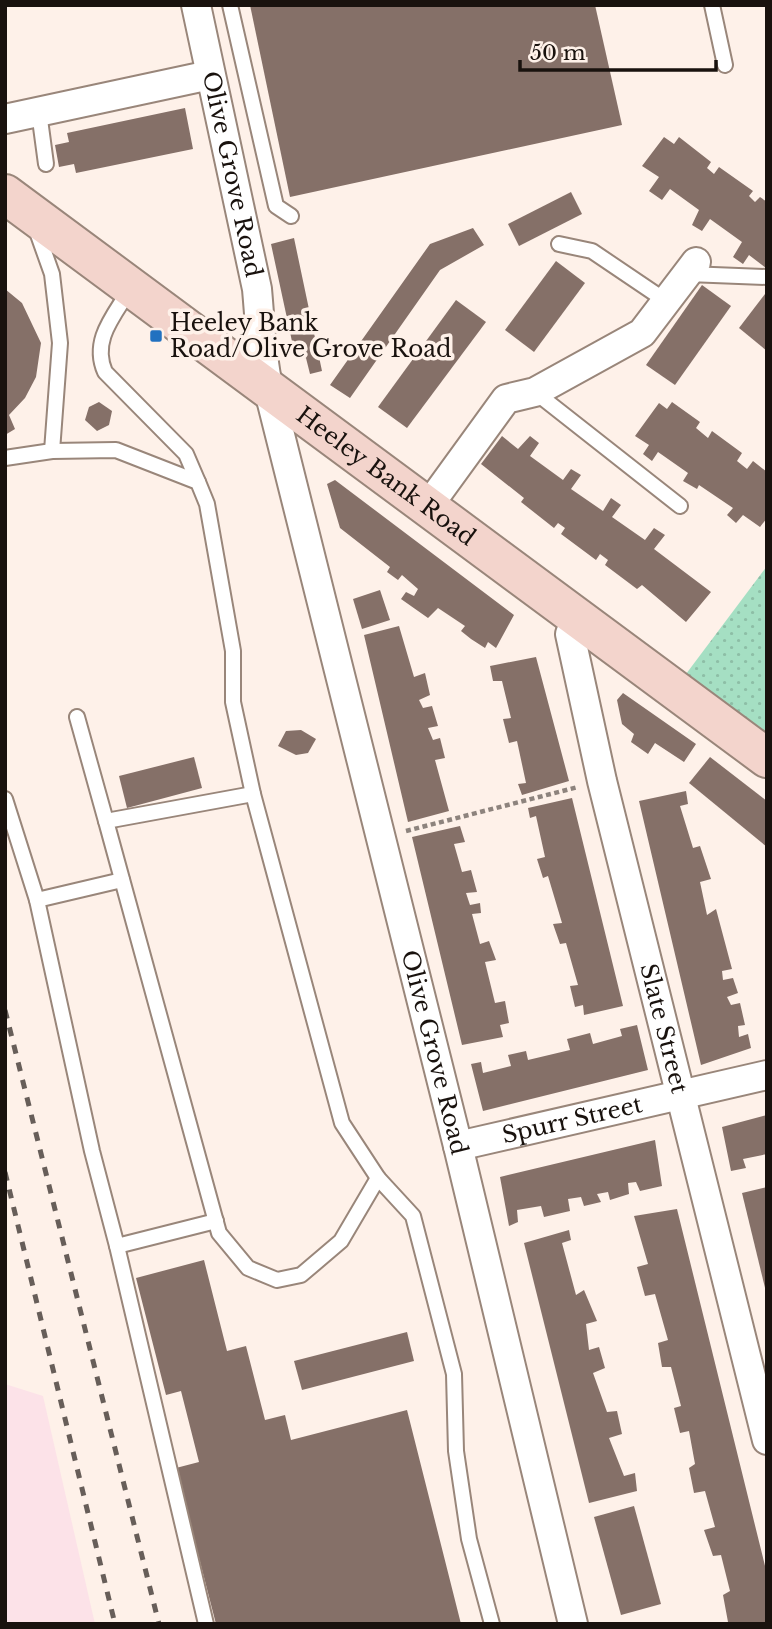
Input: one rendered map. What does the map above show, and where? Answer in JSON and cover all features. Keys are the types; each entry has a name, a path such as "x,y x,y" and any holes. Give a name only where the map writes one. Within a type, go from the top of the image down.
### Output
{"street":[{"name":"Olive Grove Road","path":"200,7 210,75 257,289 260,350 268,386 458,1146 573,1624"},
{"path":"5,119 210,75"},
{"name":"Heeley Bank Road","path":"17,202 767,758"},
{"path":"429,505 506,399 535,393 642,333 691,268"},
{"name":"Olive Grove Road","path":"291,484 293,464 300,449 310,440 322,437 339,439"},
{"name":"Slate Street","path":"577,616 570,634 602,781 767,1440"},
{"name":"Spurr Street","path":"458,1146 767,1075"}],"lane":[{"path":"230,5 276,206 291,216"},
{"path":"712,5 725,65"},
{"path":"39,112 46,164"},
{"path":"17,202 52,274 57,303 61,343 52,451"},
{"path":"559,244 592,251 666,301"},
{"path":"691,268 767,277"},
{"path":"131,288 100,340 99,359 105,372 186,454 207,504 233,651 233,702 253,794 342,1124 378,1178 413,1216 454,1374 456,1451 467,1527 492,1624"},
{"path":"535,393 680,506"},
{"path":"5,458 52,451 116,450 198,482"},
{"path":"77,717 219,1233 248,1268 277,1280 301,1275 341,1241 378,1178"},
{"path":"106,821 253,794"},
{"path":"5,799 37,900 92,1151 206,1624"},
{"path":"37,900 122,880"},
{"path":"117,1246 216,1221"}],"path":[{"path":"380,838 602,781"}],"shaded area":[{"path":"5,1384 43,1396 95,1624 5,1624"}],"green space":[{"path":"767,566 767,742 683,678"}],"building":[{"path":"250,5 595,5 622,125 290,197"},
{"path":"185,108 193,149 76,173 74,164 59,167 55,145 69,142 67,133"},
{"path":"664,137 674,144 679,137 711,162 707,168 714,174 719,167 753,191 749,196 755,202 760,197 767,202 766,268 749,255 743,264 733,257 742,242 710,219 702,231 692,225 699,210 670,189 662,200 649,191 659,177 642,166"},
{"path":"571,192 582,214 519,246 508,224"},
{"path":"473,228 484,245 440,270 350,398 330,385 430,244"},
{"path":"294,238 322,371 310,374 306,358 296,360 271,244"},
{"path":"556,261 585,283 534,352 505,330"},
{"path":"702,285 731,306 675,385 646,365"},
{"path":"5,289 22,303 41,343 36,377 25,398 9,415 15,429 5,435"},
{"path":"765,294 767,295 767,351 739,328"},
{"path":"456,300 486,322 407,428 378,407"},
{"path":"99,402 112,411 109,425 97,431 85,420 89,407"},
{"path":"672,402 700,422 696,428 708,438 712,431 742,453 737,461 747,469 753,461 767,472 767,518 760,527 743,515 736,523 727,515 733,508 699,485 697,489 683,481 688,473 658,452 652,461 643,454 649,445 635,436 659,403 667,409"},
{"path":"502,436 518,449 530,436 539,443 530,456 563,480 571,469 581,475 571,489 603,511 611,498 621,505 612,517 645,540 654,528 665,535 654,549 711,592 686,622 642,585 637,589 605,565 608,560 600,554 596,560 561,534 565,528 558,523 554,528 521,502 524,498 481,464"},
{"path":"335,480 514,615 496,648 488,642 485,648 471,639 461,631 465,626 438,608 428,618 401,599 406,592 414,596 418,589 402,575 398,580 387,572 390,567 340,528 327,484"},
{"path":"380,590 390,620 362,629 353,599"},
{"path":"399,626 414,677 425,673 430,695 419,700 423,708 432,706 438,726 428,728 433,740 440,738 445,758 435,760 449,811 408,822 364,635"},
{"path":"536,657 569,781 522,795 518,784 526,783 517,741 509,743 503,719 511,718 502,681 493,681 490,666"},
{"path":"623,693 696,744 684,762 655,743 648,754 631,742 634,734 622,724 617,700"},
{"path":"301,730 316,739 308,753 296,755 278,746 286,731"},
{"path":"194,757 202,788 127,808 119,776"},
{"path":"710,757 767,801 767,847 689,783"},
{"path":"686,791 688,804 680,806 693,848 700,846 711,879 700,882 707,915 716,909 732,969 722,971 723,980 733,978 738,993 727,997 731,1005 740,1003 745,1025 738,1026 739,1037 748,1034 751,1048 701,1065 639,801"},
{"path":"572,798 623,1006 584,1015 583,1005 575,1007 570,986 578,985 566,943 560,944 553,924 562,923 548,876 543,878 537,859 545,857 536,816 530,818 528,808"},
{"path":"460,826 465,842 454,844 462,872 471,870 477,892 466,893 470,905 480,903 481,913 472,914 480,944 489,941 496,960 485,962 495,1003 505,1001 509,1023 500,1025 503,1037 462,1045 412,837"},
{"path":"637,1025 648,1070 483,1111 471,1064 481,1062 483,1073 511,1066 508,1055 526,1051 528,1060 570,1050 567,1039 590,1033 593,1044 622,1036 620,1029"},
{"path":"767,1115 767,1154 743,1159 746,1168 731,1171 722,1127"},
{"path":"655,1140 662,1186 640,1191 636,1182 628,1183 629,1194 610,1200 608,1192 597,1194 601,1202 584,1206 581,1197 568,1199 570,1211 544,1217 541,1206 517,1210 518,1222 509,1226 500,1177"},
{"path":"767,1187 767,1292 766,1292 742,1193"},
{"path":"677,1209 767,1574 767,1624 728,1622 723,1595 730,1591 721,1555 713,1556 704,1530 715,1527 705,1491 694,1493 689,1468 695,1464 689,1431 680,1433 674,1408 681,1406 671,1367 662,1367 658,1343 668,1340 655,1294 645,1296 637,1267 648,1264 634,1216"},
{"path":"569,1230 571,1240 562,1243 576,1295 584,1290 597,1321 586,1324 589,1350 599,1347 605,1368 593,1373 607,1412 617,1411 622,1434 609,1438 624,1476 635,1473 637,1491 589,1503 524,1243"},
{"path":"204,1260 227,1351 246,1346 265,1420 285,1415 291,1440 407,1410 461,1624 216,1624 176,1468 199,1462 181,1391 166,1395 136,1278"},
{"path":"407,1332 414,1361 302,1390 294,1361"},
{"path":"634,1506 661,1604 621,1615 594,1517"}],"railway":[{"path":"5,1010 159,1624"},
{"path":"5,1172 115,1624"}],"place":[{"name":"Heeley Bank Road/Olive Grove Road","path":"156,336"}]}
